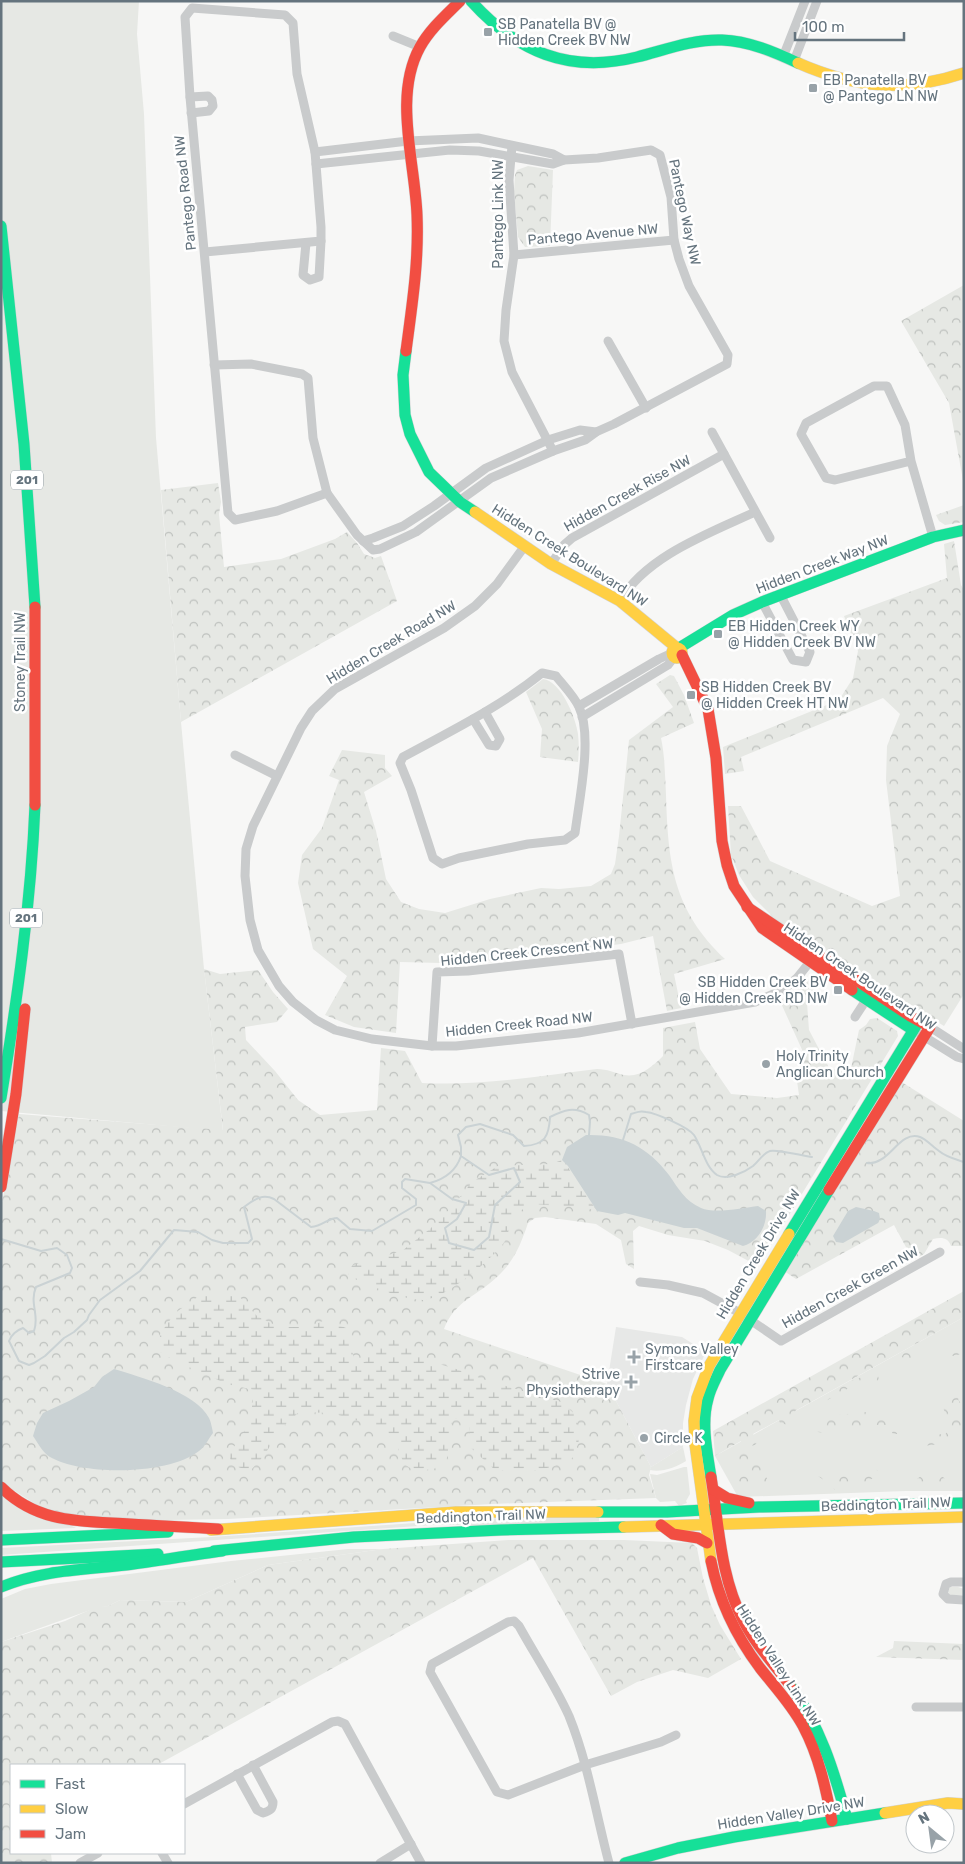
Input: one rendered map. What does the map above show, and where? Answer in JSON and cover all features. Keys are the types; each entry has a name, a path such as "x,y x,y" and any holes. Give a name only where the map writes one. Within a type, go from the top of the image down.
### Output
{"main road":[{"name":"Hidden Creek Boulevard NW","path":"460,1 438,23 420,47 410,76 407,110 408,141 417,212 418,254 404,375 405,415 410,434 429,472 456,498 524,547 620,602 660,634 677,653 708,709 713,734 722,841 734,886 747,907 762,928 870,994 921,1029"},
{"path":"471,1 485,18 502,33 529,49 554,58 587,63 622,60 698,41 723,40 751,46 852,83 889,87 920,85 952,78 964,73"},
{"name":"Stoney Trail NW","path":"1,226 27,479 34,578 36,668 33,838 23,948 1,1098"},
{"name":"Hidden Creek Way NW","path":"677,653 727,618 762,602 933,537 964,530"},
{"path":"1,1187 16,1094 37,893 33,838"},
{"name":"Hidden Creek Drive NW","path":"716,1510 706,1437 705,1388 709,1366 784,1241 921,1029"},
{"name":"Hidden Creek Drive NW","path":"706,1524 694,1431 695,1408 705,1388 720,1370 795,1246 921,1029"},
{"path":"784,1241 795,1246"},
{"path":"1,1487 26,1506 49,1516 65,1520 218,1529"},
{"path":"714,1490 727,1498 759,1507"},
{"name":"Beddington Trail NW","path":"1,1540 218,1529 456,1512 514,1510 667,1512 759,1507 964,1503"},
{"name":"Hidden Valley Link NW","path":"716,1510 730,1593 743,1621 802,1702 817,1728 832,1762 846,1819"},
{"name":"Beddington Trail NW","path":"1,1562 222,1551 354,1537 501,1530 964,1517"},
{"name":"Hidden Valley Link NW","path":"706,1524 713,1577 720,1599 733,1626 797,1715 806,1732 822,1777 832,1821"},
{"path":"661,1526 673,1534 698,1538 707,1543"},
{"path":"1,1587 26,1577 58,1571 128,1564 222,1551"},
{"name":"Hidden Valley Drive NW","path":"625,1863 678,1848 832,1821 948,1803 964,1804"}],"street":[{"path":"788,59 805,1"},
{"path":"788,59 817,1"},
{"name":"Pantego Road NW","path":"315,158 297,74 294,23 285,15 192,8 185,17 191,113 228,513 235,520 277,511 327,493"},
{"path":"393,36 420,47"},
{"path":"190,97 208,96 212,100 213,106 209,111 191,113"},
{"name":"Pantego Way NW","path":"315,158 408,141 478,138 553,154 564,160"},
{"name":"Pantego Link NW","path":"512,146 510,157 510,205 514,255 506,310 504,341 512,372 553,451"},
{"name":"Pantego Way NW","path":"315,158 409,154 450,150 479,151 553,164 564,160 598,158 651,150 660,155 671,197 674,240 679,260 688,286 728,355 727,364 646,408 596,432 585,440 553,451 491,478 456,498"},
{"path":"306,242 303,275 310,280 318,276 321,241 315,158"},
{"name":"Pantego Avenue NW","path":"514,255 674,240"},
{"path":"205,252 321,241"},
{"path":"608,341 646,408"},
{"path":"214,365 251,364 302,374 308,378 313,438 327,493 342,516 363,541 403,526 456,498"},
{"path":"911,461 835,480 826,478 801,434 806,423 874,386 887,386 905,425 911,461 933,537"},
{"name":"Pantego Way NW","path":"456,498 486,468 548,440 580,430 596,432"},
{"path":"712,432 770,538"},
{"name":"Hidden Creek Rise NW","path":"551,564 564,545 572,538 724,454"},
{"path":"620,602 628,588 653,565 703,535 756,512"},
{"name":"Hidden Creek Road NW","path":"524,547 496,584 476,606 444,628 335,689 312,711 301,728 253,826 246,848 245,876 250,920 258,950 270,974 293,1002 316,1020 335,1030 372,1039 432,1046 481,1044 578,1033 756,1002 783,990 797,978 813,958"},
{"path":"762,602 793,660 806,662 810,652 781,596"},
{"name":"Hidden Creek Way NW","path":"579,706 659,659 677,653"},
{"name":"Hidden Creek Way NW","path":"582,717 668,665 677,653"},
{"path":"542,673 556,676 579,706 586,751 576,833 565,840 518,846 460,858 442,864 433,858 411,790 400,763 403,757 485,712 521,691 542,673"},
{"path":"473,719 488,745 496,746 500,739 485,712"},
{"path":"235,754 277,776"},
{"name":"Hidden Creek Crescent NW","path":"432,1046 437,972 468,971 620,954 632,1024"},
{"path":"855,1017 870,994"},
{"name":"Hidden Creek Boulevard NW","path":"921,1029 964,1049"},
{"name":"Hidden Creek Boulevard NW","path":"921,1029 957,1058 964,1059"},
{"name":"Hidden Creek Green NW","path":"750,1320 781,1341 940,1252"},
{"path":"640,1282 668,1285 703,1293 750,1320"},
{"path":"964,1582 946,1584 943,1594 948,1599 964,1600"},
{"path":"609,1863 585,1765 565,1709 519,1626 514,1621 508,1622 432,1664 430,1672 496,1792 508,1795 585,1765 661,1742 676,1735"},
{"path":"916,1707 964,1707"},
{"path":"185,1803 332,1722 338,1721 345,1724 422,1863"},
{"path":"237,1774 257,1810 263,1813 270,1811 273,1807 273,1802 253,1765"},
{"path":"380,1863 411,1844"},
{"path":"80,1863 96,1854"}],"shaded area":[{"path":"586,1135 611,1137 643,1149 661,1165 686,1198 701,1208 721,1211 758,1206 766,1211 763,1228 753,1241 743,1246 697,1228 684,1228 625,1213 618,1215 597,1211 568,1166 562,1160 567,1147"},
{"path":"856,1207 879,1213 880,1219 878,1223 843,1243 836,1242 833,1236 848,1211"},
{"path":"616,1327 682,1337 706,1352 693,1379 686,1405 683,1423 683,1447 651,1467 607,1384"},
{"path":"114,1369 166,1387 192,1400 210,1420 213,1433 203,1447 185,1459 168,1465 126,1470 104,1470 83,1467 65,1463 47,1455 33,1436 37,1423 43,1413 94,1387 102,1377"}],"green space":[{"path":"1,1 139,1 137,34 144,114 156,438 204,969 223,1131 1,1111"},
{"path":"528,166 553,170 550,246 525,247 518,237 514,191 515,175 517,170"},
{"path":"964,285 964,486 949,403 901,321"},
{"path":"218,483 221,502 219,514 224,567 281,559 335,539 347,532 364,554 375,558 381,556 397,601 181,722 161,490"},
{"path":"964,505 964,522 945,525 939,521 936,515"},
{"path":"954,541 961,585 964,590 964,994 944,1026 779,923 753,897 739,875 731,855 728,806 741,806 770,861 872,906 900,896 886,780 887,746 900,714 883,698 741,757 744,771 725,774 723,747 839,700 853,678 858,651 844,616 947,578 944,544"},
{"path":"670,675 674,676 684,695 694,723 661,738 665,766 667,820 672,864 684,904 694,922 725,959 674,974 681,1008 667,1011 653,936 621,944 479,962 400,962 396,1033 354,1027 325,1015 347,976 313,949 298,883 302,855 322,828 339,780 329,776 342,750 385,755 385,768 392,776 364,792 376,831 386,879 401,902 419,909 445,913 490,899 541,888 559,889 591,886 611,874 615,864 629,740 673,707 656,684"},
{"path":"543,679 550,681 556,686 571,710 578,734 578,762 540,757 542,729 526,692"},
{"path":"204,969 220,974 258,970 273,992 288,1009 277,1022 245,1027 246,1040 275,1071 298,1100 320,1115 377,1110 381,1048 405,1051 422,1083 488,1082 597,1069 624,1075 635,1075 655,1064 663,1056 663,1028 695,1022 700,1049 731,1094 777,1098 799,1095 797,1081 804,1054 780,1001 811,977 819,980 807,1003 809,1030 829,1068 850,1073 859,1030 870,1019 877,1018 897,1031 898,1036 758,1266 728,1250 705,1241 668,1235 639,1226 633,1231 634,1269 626,1264 621,1240 596,1224 545,1217 535,1218 528,1223 516,1252 504,1270 454,1311 449,1319 444,1329 607,1384 651,1467 649,1475 656,1498 492,1504 228,1519 167,1520 81,1516 43,1509 7,1486 1,1479 1,1208 19,1114 223,1130"},
{"path":"900,1081 964,1121 964,1246 951,1246 944,1238 933,1239 924,1254 913,1260 894,1225 796,1279 784,1271"},
{"path":"562,1160 597,1211 582,1207 529,1204 515,1216 505,1241 490,1258 455,1286 432,1298 423,1300 406,1298 350,1277 347,1271 353,1265 402,1251 431,1228 452,1207 472,1182 498,1166 551,1164"},
{"path":"964,1291 964,1317 795,1411 796,1415 792,1426 780,1423 779,1420 753,1434 758,1441 748,1449 763,1464 761,1472 767,1478 767,1483 740,1483 738,1479 745,1471 744,1467 738,1463 735,1457 741,1441 715,1456 713,1431"},
{"path":"202,1294 238,1295 257,1316 278,1327 309,1327 325,1320 346,1328 354,1358 365,1362 374,1348 386,1338 408,1344 422,1359 488,1381 561,1402 577,1416 579,1440 574,1457 552,1467 520,1473 494,1469 471,1448 469,1421 463,1417 452,1419 447,1458 434,1469 415,1471 404,1464 397,1446 381,1427 331,1413 299,1412 281,1429 263,1457 250,1471 232,1465 229,1454 250,1423 254,1390 227,1384 173,1360 160,1352 160,1334 175,1313"},
{"path":"964,1317 964,1491 906,1491 738,1497 715,1456"},
{"path":"964,1342 964,1353 954,1356 944,1354 943,1351 955,1343"},
{"path":"918,1347 922,1351 919,1359 915,1361 901,1357 905,1352 913,1352"},
{"path":"874,1373 879,1379 877,1382 849,1388 822,1403 819,1401 820,1398 853,1380"},
{"path":"962,1390 964,1391 964,1396 962,1395 958,1399 964,1409 964,1430 946,1443 924,1446 914,1443 913,1438 922,1440 932,1430 944,1436 950,1428 942,1404"},
{"path":"865,1412 878,1418 896,1420 897,1434 893,1434 886,1425 876,1425 869,1428 858,1426 845,1428 832,1434 811,1431 810,1427 838,1415"},
{"path":"683,1447 686,1461 669,1469 650,1470 651,1467"},
{"path":"687,1467 690,1494 686,1501 687,1503 679,1506 675,1501 660,1502 656,1498 650,1474 657,1475"},
{"path":"876,1468 880,1475 848,1490 845,1484 838,1490 835,1490 818,1476 819,1474 855,1475"},
{"path":"921,1476 931,1479 943,1477 945,1479 937,1486 921,1487 917,1479"},
{"path":"1,1491 76,1528 1,1531"},
{"path":"488,1518 599,1518 599,1521 554,1525 432,1525 1,1555 1,1548 211,1537"},
{"path":"508,1540 624,1540 692,1543 697,1548 711,1605 720,1625 741,1659 708,1678 673,1670 637,1682 611,1696 533,1558 159,1764 10,1764 10,1854 51,1854 52,1863 1,1863 1,1642 65,1621 96,1607 108,1606 120,1600 186,1602 268,1565 383,1549"},
{"path":"348,1549 383,1549 268,1565 186,1602 120,1600 108,1606 96,1608 1,1642 1,1599 25,1589 231,1561"},
{"path":"950,1587 964,1589 964,1595 950,1595 948,1592"},
{"path":"894,1641 964,1644 964,1660 876,1657 893,1648"}],"waterway":[{"path":"1,1239 41,1251 57,1248 67,1255 72,1268 70,1273 36,1287 34,1293 36,1320 34,1331 29,1333 23,1328 14,1333 9,1341 19,1361 29,1365 45,1356 64,1338 74,1332 87,1320 100,1300 140,1271 174,1230 198,1232 212,1240 223,1243 248,1243 252,1239 244,1207 258,1198 270,1197 311,1227 337,1218 350,1229 372,1231 416,1205 416,1199 402,1188 402,1182 405,1179 430,1183 452,1199 466,1203 457,1219 445,1228 449,1243 474,1250 489,1237 495,1205 520,1182 514,1168 489,1175 461,1156 458,1135 466,1127 480,1124 513,1135 524,1146 537,1144 547,1134 550,1117 569,1110 584,1112 589,1115 589,1135"},
{"path":"623,1140 631,1114 644,1112 679,1124 691,1132 697,1140 709,1167 721,1177 736,1175 745,1171 753,1166 765,1153 770,1151 812,1157"},
{"path":"867,1163 882,1159 900,1143 913,1136 922,1138 945,1155 964,1162"},
{"path":"430,1183 449,1174 461,1156"}],"traffic: fast":[{"path":"471,1 507,34 526,46 546,55 567,60 589,63 612,62 690,43 722,40 752,45 798,63"},
{"path":"1,226 24,444 35,607"},
{"path":"406,351 403,375 405,415 410,434 429,472 460,502 475,512"},
{"path":"679,648 733,615 762,602 933,537 964,530"},
{"path":"1,1098 22,952 35,805"},
{"path":"852,990 913,1030"},
{"path":"789,1234 919,1021"},
{"path":"711,1477 705,1428 709,1395 720,1370 829,1190"},
{"path":"598,1512 667,1512 759,1507 964,1503"},
{"path":"214,1551 354,1537 501,1530 624,1527"},
{"path":"1,1540 168,1532"},
{"path":"1,1587 16,1581 47,1574 222,1551"},
{"path":"1,1562 158,1554"},
{"path":"790,1685 801,1700 818,1732 837,1783 847,1819"},
{"path":"625,1863 678,1848 734,1837 885,1813"}],"traffic: slow":[{"path":"798,63 840,78 880,85 921,83 964,73"},
{"path":"475,512 551,564 620,601 677,648"},
{"path":"675,648 679,648 682,653 681,657 675,658 672,655 672,651 675,648"},
{"path":"711,1561 695,1444 694,1421 697,1398 709,1366 789,1234"},
{"path":"211,1530 456,1512 598,1512"},
{"path":"624,1527 964,1517"},
{"path":"885,1813 948,1803 964,1804"}],"traffic: jam":[{"path":"406,351 417,250 417,215 408,130 408,86 412,66 424,40 433,28 460,1"},
{"path":"35,607 35,805"},
{"path":"682,655 708,709 716,758 722,841 734,886 762,928 852,990"},
{"path":"747,907 910,1016 930,1027 829,1190"},
{"path":"1,1187 16,1094 25,1009"},
{"path":"711,1477 721,1550 735,1603 753,1637 790,1685"},
{"path":"1,1487 15,1499 30,1508 61,1518 78,1521 218,1529"},
{"path":"714,1490 727,1498 749,1503"},
{"path":"661,1525 673,1534 698,1538 707,1543"},
{"path":"711,1561 714,1576 736,1631 760,1668 794,1711 809,1737 821,1773 832,1821"}],"place":[{"name":"SB Panatella BV @ Hidden Creek BV NW","path":"488,32"},
{"name":"EB Panatella BV @ Pantego LN NW","path":"813,88"},
{"name":"EB Hidden Creek WY @ Hidden Creek BV NW","path":"718,634"},
{"name":"SB Hidden Creek BV @ Hidden Creek HT NW","path":"691,695"},
{"name":"SB Hidden Creek BV @ Hidden Creek RD NW","path":"838,990"},
{"name":"Holy Trinity Anglican Church","path":"766,1064"},
{"name":"Symons Valley Firstcare","path":"634,1357"},
{"name":"Strive Physiotherapy","path":"631,1382"},
{"name":"Circle K","path":"644,1438"}]}
